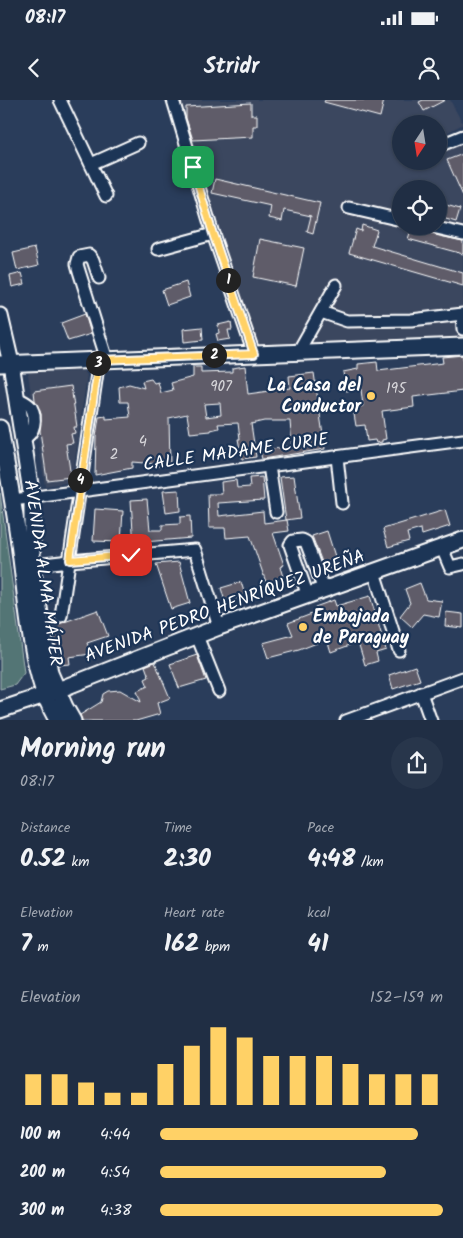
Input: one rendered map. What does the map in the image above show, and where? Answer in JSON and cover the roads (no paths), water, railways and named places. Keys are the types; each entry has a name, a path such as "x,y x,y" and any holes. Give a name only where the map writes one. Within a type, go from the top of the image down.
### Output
{"main road":[{"name":"AVENIDA ALMA MÁTER","path":"0,316 6,364 17,398 32,498 27,566"},
{"path":"6,364 463,346"},
{"name":"AVENIDA ALMA MÁTER","path":"0,428 58,720"},
{"name":"AVENIDA PEDRO HENRÍQUEZ UREÑA","path":"0,710 219,627 463,540"},
{"name":"AVENIDA ALMA MÁTER","path":"51,692 74,720"}],"street":[{"path":"60,100 106,196"},
{"path":"173,100 213,234 254,354"},
{"path":"448,142 463,136"},
{"path":"91,164 138,143"},
{"path":"349,208 392,218"},
{"path":"447,230 463,234"},
{"path":"158,248 213,234"},
{"path":"61,616 78,492 103,360 77,264 79,257 89,255 93,260 99,278"},
{"path":"298,352 336,285"},
{"path":"321,312 347,321 411,320 463,314 463,329"},
{"name":"CALLE MADAME CURIE","path":"13,500 463,440"},
{"path":"336,457 342,502"},
{"path":"268,466 276,512"},
{"path":"308,596 290,545 293,541 302,540 306,542 324,590"},
{"path":"442,548 450,567 463,564"},
{"path":"27,566 70,560 195,550 219,627"},
{"path":"374,572 399,650"},
{"path":"197,636 219,691"},
{"path":"346,720 463,678"},
{"path":"421,693 431,720"}],"place":[{"name":"La Casa del Conductor","path":"371,396"},
{"name":"Embajada de Paraguay","path":"303,627"}]}
